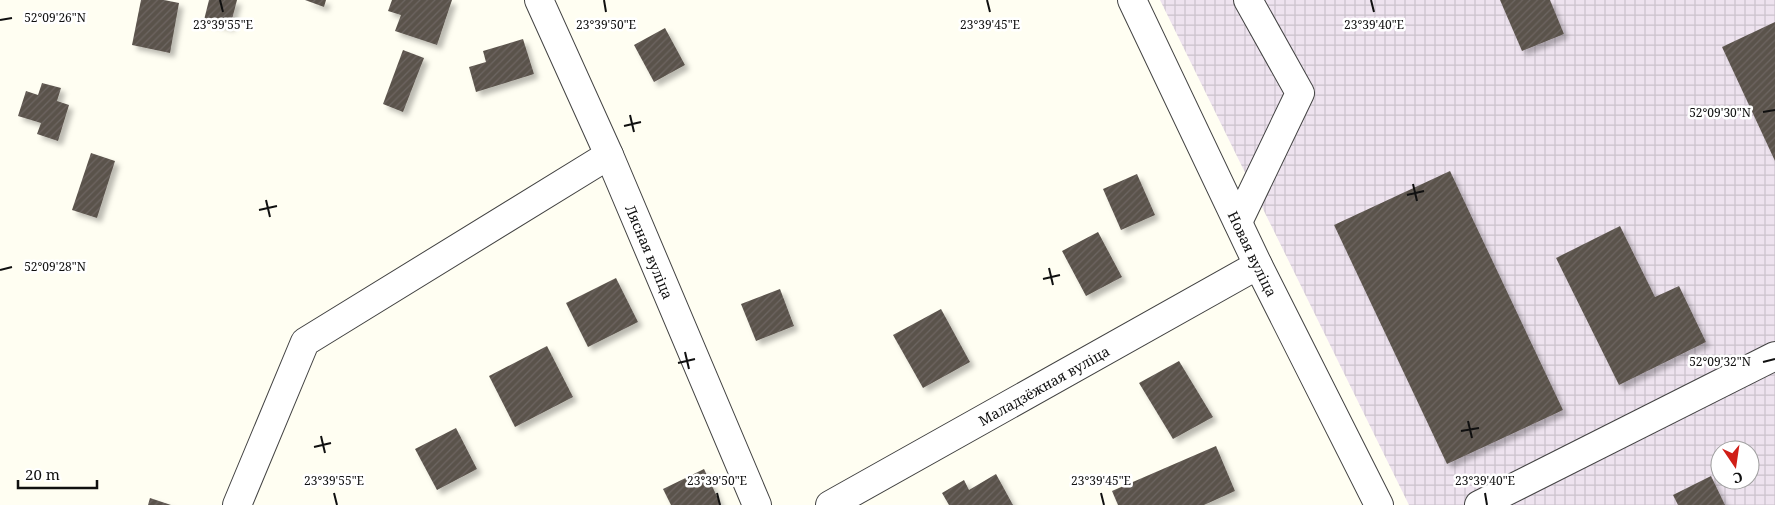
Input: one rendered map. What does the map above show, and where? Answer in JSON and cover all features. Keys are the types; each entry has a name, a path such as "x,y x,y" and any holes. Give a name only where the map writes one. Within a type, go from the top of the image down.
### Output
{"street":[{"name":"Лясная вуліца","path":"539,0 609,155 757,505"},
{"name":"Новая вуліца","path":"1132,0 1258,265 1379,505"},
{"path":"1238,222 1300,93 1248,0"},
{"path":"237,505 305,342 609,155"},
{"name":"Маладзёжная вуліца","path":"830,505 1258,265"},
{"path":"1479,505 1775,356"}],"shaded area":[{"path":"1160,0 1775,0 1775,505 1409,505"}],"building":[{"path":"141,0 164,0 179,3 170,53 132,45"},
{"path":"209,0 237,0 230,27 204,20"},
{"path":"305,0 326,0 324,7"},
{"path":"392,0 452,0 437,45 395,31 401,15 388,11"},
{"path":"1500,0 1550,0 1564,34 1522,51"},
{"path":"1775,22 1775,161 1722,47"},
{"path":"665,28 685,65 654,82 634,45"},
{"path":"523,39 534,74 476,92 469,67 486,62 483,51"},
{"path":"403,50 424,58 403,112 383,104"},
{"path":"42,83 61,88 57,101 69,105 58,141 37,134 41,123 18,116 26,91 38,95"},
{"path":"91,153 115,161 97,218 72,210"},
{"path":"1450,171 1563,410 1447,464 1334,225"},
{"path":"1137,174 1155,215 1121,230 1103,189"},
{"path":"1620,226 1655,297 1679,286 1706,342 1619,385 1556,258"},
{"path":"1098,232 1122,277 1086,296 1062,251"},
{"path":"616,278 638,322 588,347 566,303"},
{"path":"780,289 794,326 756,341 741,304"},
{"path":"941,309 970,362 923,388 893,335"},
{"path":"547,346 573,397 515,427 489,376"},
{"path":"1179,361 1213,417 1173,439 1139,383"},
{"path":"456,428 477,469 437,490 415,449"},
{"path":"1216,446 1235,491 1204,505 1118,505 1112,491"},
{"path":"704,469 721,505 671,505 663,489"},
{"path":"996,474 1013,505 949,505 942,493 964,480 969,490"},
{"path":"1710,476 1710,490 1718,490 1725,505 1678,505 1673,495"},
{"path":"150,498 171,505 148,505"}]}
